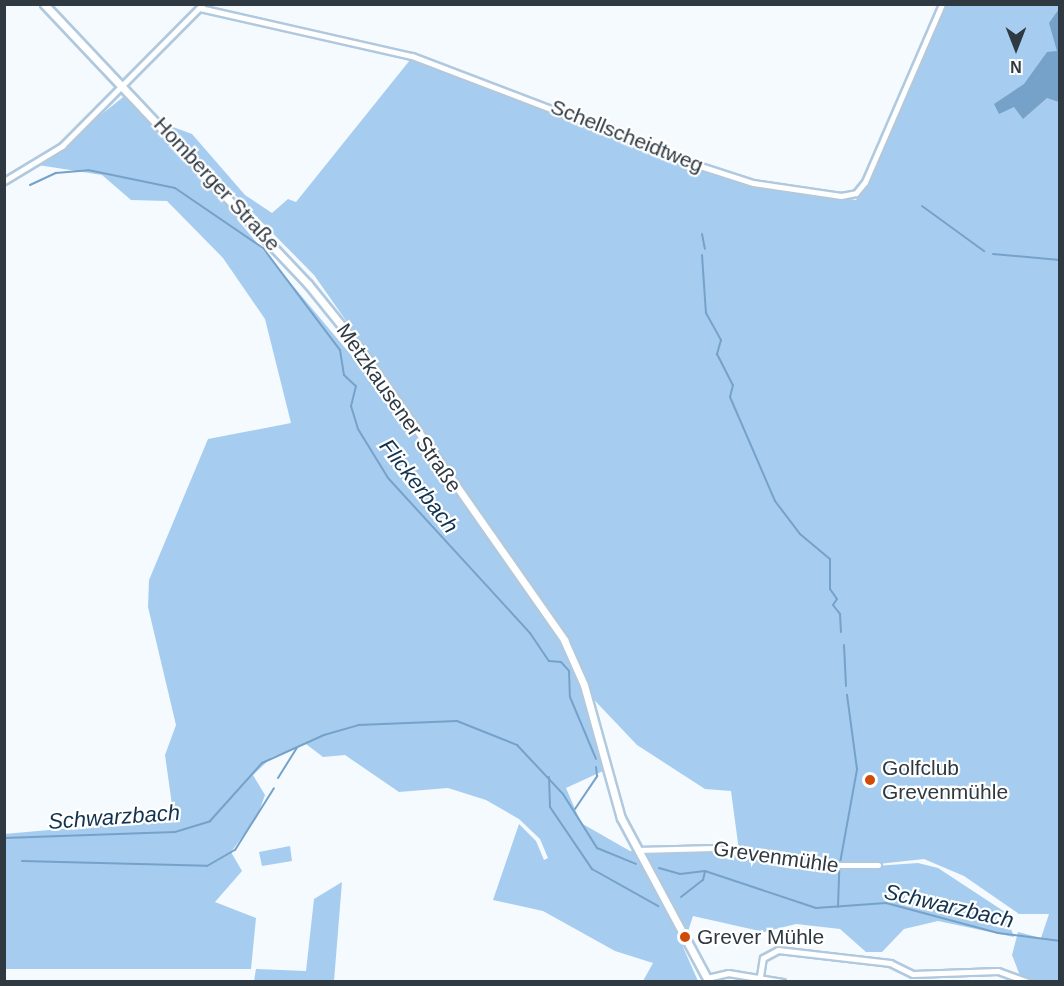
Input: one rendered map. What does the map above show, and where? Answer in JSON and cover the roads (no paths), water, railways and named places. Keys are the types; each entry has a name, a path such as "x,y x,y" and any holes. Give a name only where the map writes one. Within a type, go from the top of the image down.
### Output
{"main road":[{"name":"Homberger Straße","path":"44,4 125,85 308,284"},
{"name":"Metzkausener Straße","path":"308,284 362,351 564,640 585,685 621,818 708,980"}],"street":[{"name":"Schellscheidtweg","path":"202,6 412,56 697,165 753,183 841,196 856,193 865,182 942,4"},
{"path":"4,181 62,146 202,6"},
{"name":"Grevenmühle","path":"638,850 714,848 801,866 878,865"},
{"path":"760,976 764,958 778,950 890,963 913,974 998,971 1029,981"},
{"path":"708,980 728,973 782,981"}],"waterway":[{"name":"Flickerbach","path":"30,185 56,173 88,170 175,188 263,248 340,350 344,375 356,386 351,406 358,429 388,478 530,633 549,661 561,662 569,671 570,697 596,759"},
{"path":"922,206 984,251"},
{"path":"702,234 705,249"},
{"path":"993,254 1060,260"},
{"path":"702,255 706,313 721,340 717,354 733,385 730,397 775,501 800,534 830,559 830,589 837,599 833,605 840,614 841,632"},
{"path":"844,645 846,686"},
{"path":"840,863 857,769 847,695"},
{"name":"Schwarzbach","path":"4,838 175,832 210,821 262,763 324,735 358,725 457,721 517,745 563,794 597,848 636,864"},
{"path":"278,778 297,748"},
{"name":"Flickerbach","path":"575,809 597,776 596,767"},
{"path":"549,777 550,807 592,869 658,906"},
{"path":"22,861 207,866 235,850 274,788"},
{"name":"Schwarzbach","path":"659,868 680,874 705,871 816,908 886,903 998,933 1060,941"},
{"path":"681,897 703,880 705,871"},
{"path":"838,907 839,871"}],"place":[{"name":"Golfclub Grevenmühle","path":"870,780"},
{"name":"Grever Mühle","path":"685,937"}]}
